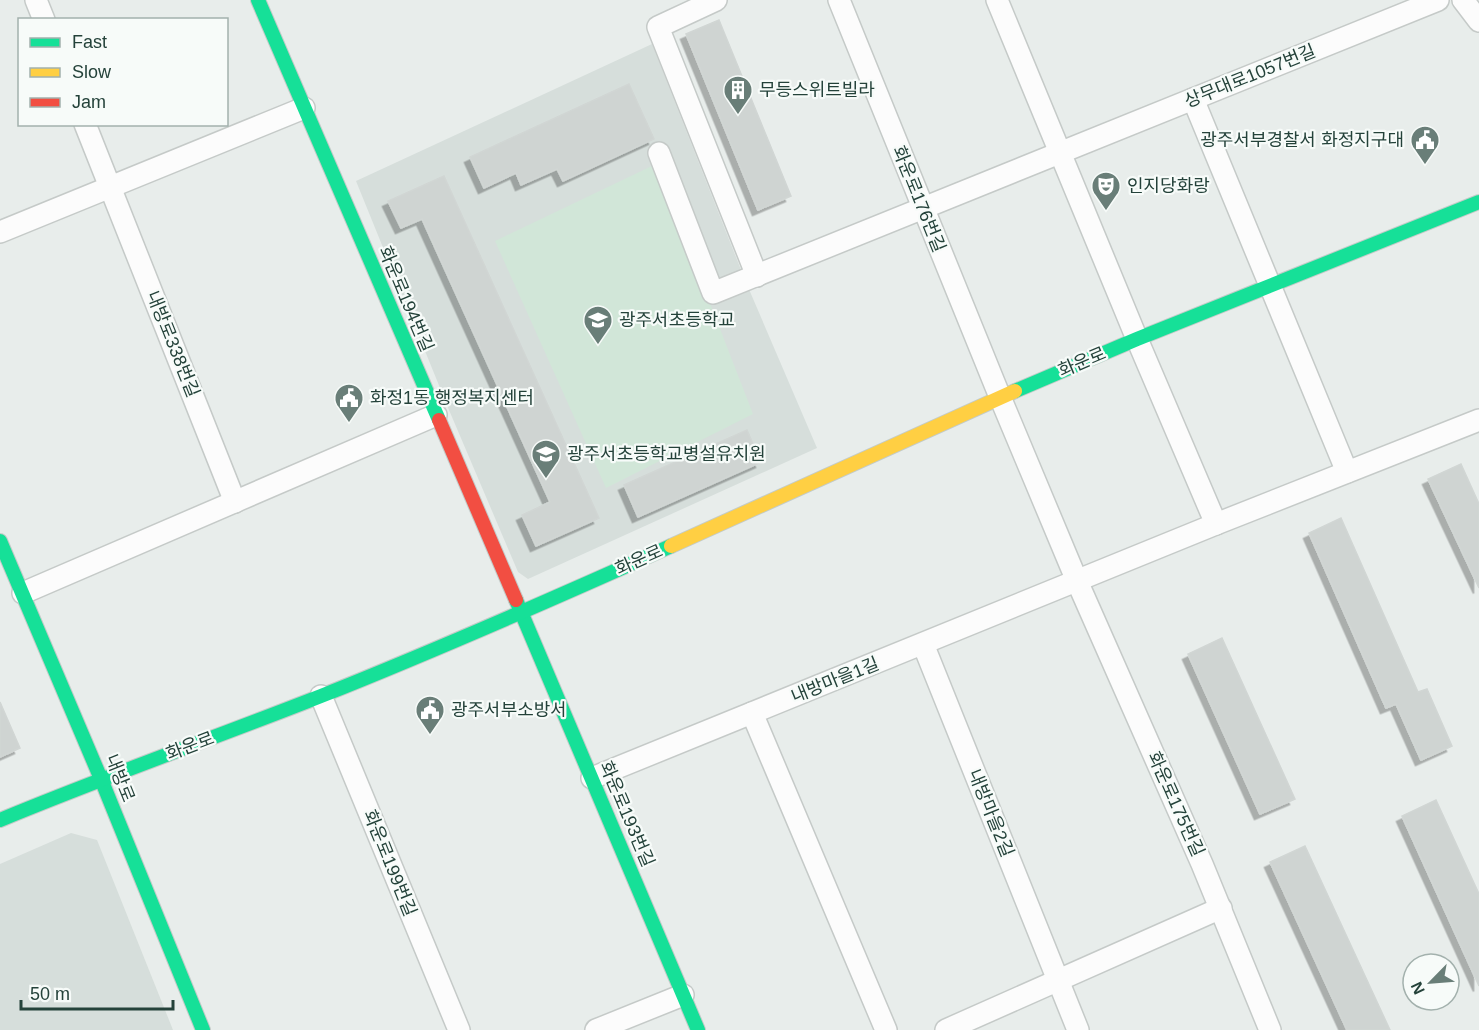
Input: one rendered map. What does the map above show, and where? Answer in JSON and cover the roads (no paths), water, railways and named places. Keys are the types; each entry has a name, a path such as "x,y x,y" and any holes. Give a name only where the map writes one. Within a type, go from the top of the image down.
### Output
{"street":[{"path":"36,0 43,18"},
{"name":"화운로194번길","path":"258,0 522,613"},
{"path":"716,0 658,27 751,278"},
{"name":"화운로176번길","path":"839,0 1000,397"},
{"path":"997,0 1216,524"},
{"name":"상무대로1057번길","path":"659,153 713,294 1438,0"},
{"path":"1464,0 1479,21"},
{"path":"1193,99 1347,472"},
{"path":"0,232 304,108"},
{"name":"내방로338번길","path":"86,126 235,502"},
{"name":"화운로","path":"0,820 101,779 321,696 522,613 1000,397 1137,339 1479,202"},
{"name":"화운로175번길","path":"1000,397 1077,581 1221,908 1270,1030"},
{"path":"23,593 436,415"},
{"path":"1077,581 1479,420"},
{"name":"내방로","path":"0,542 101,779 203,1030"},
{"name":"내방마을1길","path":"592,778 1077,581"},
{"name":"화운로193번길","path":"522,613 698,1030"},
{"name":"내방마을2길","path":"923,644 1078,1030"},
{"name":"화운로199번길","path":"321,696 459,1030"},
{"path":"752,713 886,1030"},
{"path":"946,1030 1221,908"},
{"path":"596,1030 683,996"}],"place":[{"name":"무등스위트빌라","path":"738,116"},
{"name":"광주서부경찰서 화정지구대","path":"1425,166"},
{"name":"인지당화랑","path":"1106,212"},
{"name":"광주서초등학교","path":"598,346"},
{"name":"화정1동 행정복지센터","path":"349,424"},
{"name":"광주서초등학교병설유치원","path":"546,480"},
{"name":"광주서부소방서","path":"430,736"}]}
